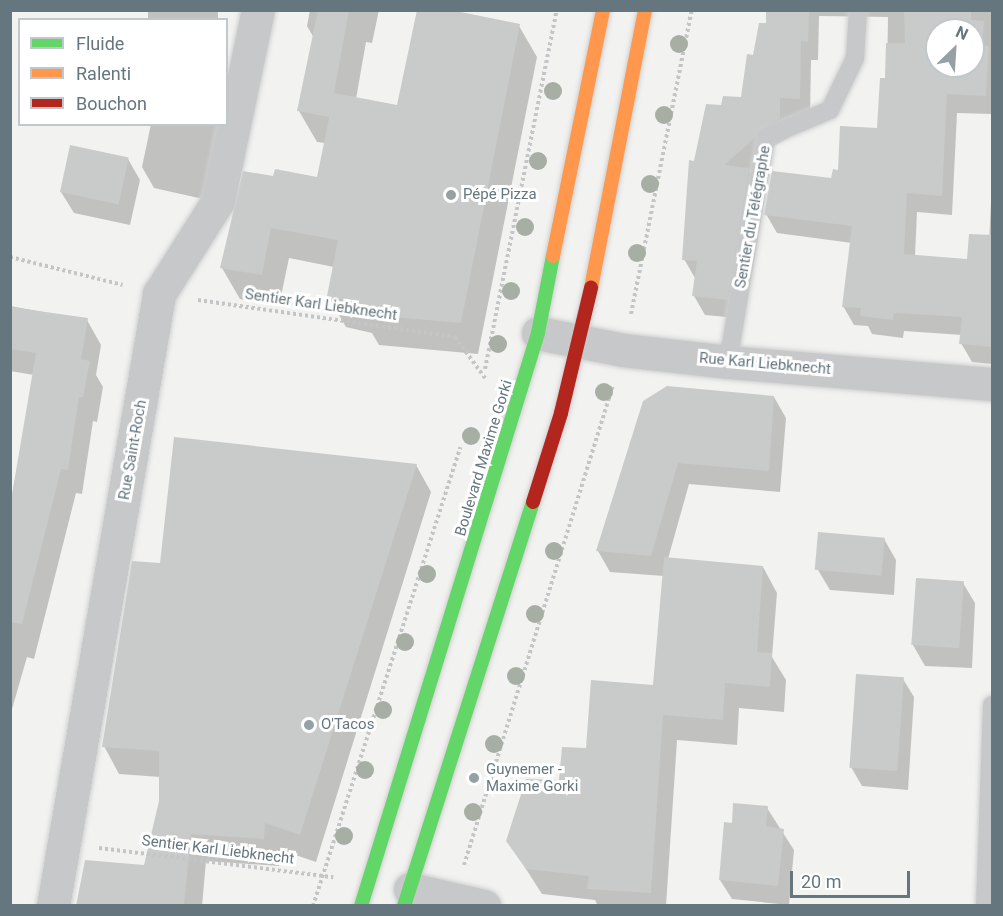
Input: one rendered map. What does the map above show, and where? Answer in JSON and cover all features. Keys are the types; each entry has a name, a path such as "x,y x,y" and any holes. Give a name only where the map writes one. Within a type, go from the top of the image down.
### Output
{"main road":[{"name":"Boulevard Maxime Gorki","path":"361,906 538,333 603,10"},
{"path":"407,897 561,413 580,342 645,10"}],"street":[{"name":"Rue Saint-Roch","path":"53,906 66,844 159,294 218,201 258,10"},
{"name":"Rue Karl Liebknecht","path":"538,333 580,342 728,362 993,384"},
{"path":"407,897 484,906"}],"lane":[{"name":"Sentier du Télégraphe","path":"728,362 766,137 830,110 855,58 858,10"},
{"path":"985,906 993,705"}],"path":[{"path":"479,388 507,275 557,10"},
{"name":"Sentier Karl Liebknecht","path":"10,257 159,294 455,337 483,377 519,399"},
{"path":"561,413 602,423"},
{"path":"314,906 461,445"},
{"name":"Sentier Karl Liebknecht","path":"66,844 368,882"}],"building":[{"path":"318,10 349,10 334,93 397,105 417,10 451,10 520,24 461,323 359,314 362,304 327,296 338,240 271,228 262,275 220,268 243,171 273,176 275,169 317,177 331,109 329,117 297,111"},
{"path":"766,10 809,10 808,42 801,41 800,99 780,98 780,118 758,130 754,139 724,165 749,168 727,300 692,296 697,261 682,260 689,160 694,161 706,104 721,105 723,96 741,97 747,54 753,55 759,23 766,23"},
{"path":"904,10 971,10 971,18 925,18 925,78 985,78 985,46 989,46 986,96 947,94 942,196 907,193 904,254 967,259 969,234 993,235 993,347 959,344 962,317 894,313 893,320 860,316 861,308 842,307 852,226 764,215 772,171 831,178 833,169 838,170 840,126 877,128 880,78 885,78 886,43 905,43"},
{"path":"70,145 129,157 119,204 60,192"},
{"path":"10,307 88,318 81,359 90,361 83,397 79,397 68,470 61,469 22,624 10,622 10,506 36,353 10,349"},
{"path":"667,386 774,396 769,471 678,463 651,556 596,551 643,401"},
{"path":"174,437 417,464 300,835 265,823 264,839 191,834 184,906 76,906 85,860 144,865 159,801 159,751 102,747 132,561 160,563"},
{"path":"818,532 885,538 881,576 815,570"},
{"path":"664,557 763,566 757,652 772,653 770,687 725,683 723,720 663,715 651,893 587,889 589,876 526,869 506,841 526,779 559,780 562,747 586,748 591,680 653,685"},
{"path":"916,578 964,581 959,648 911,645"},
{"path":"856,674 904,677 897,771 849,768"},
{"path":"733,803 768,806 766,826 784,829 778,886 719,880 724,822 732,823"}],"traffic: fast":[{"path":"361,906 538,333 553,256"},
{"path":"404,906 533,502"}],"traffic: slow":[{"path":"553,256 603,10"},
{"path":"591,288 645,10"}],"traffic: jam":[{"path":"533,502 561,413 591,288"}],"place":[{"name":"Pépé Pizza","path":"451,195"},
{"name":"O'Tacos","path":"309,725"},
{"name":"Guynemer - Maxime Gorki","path":"474,778"}]}
